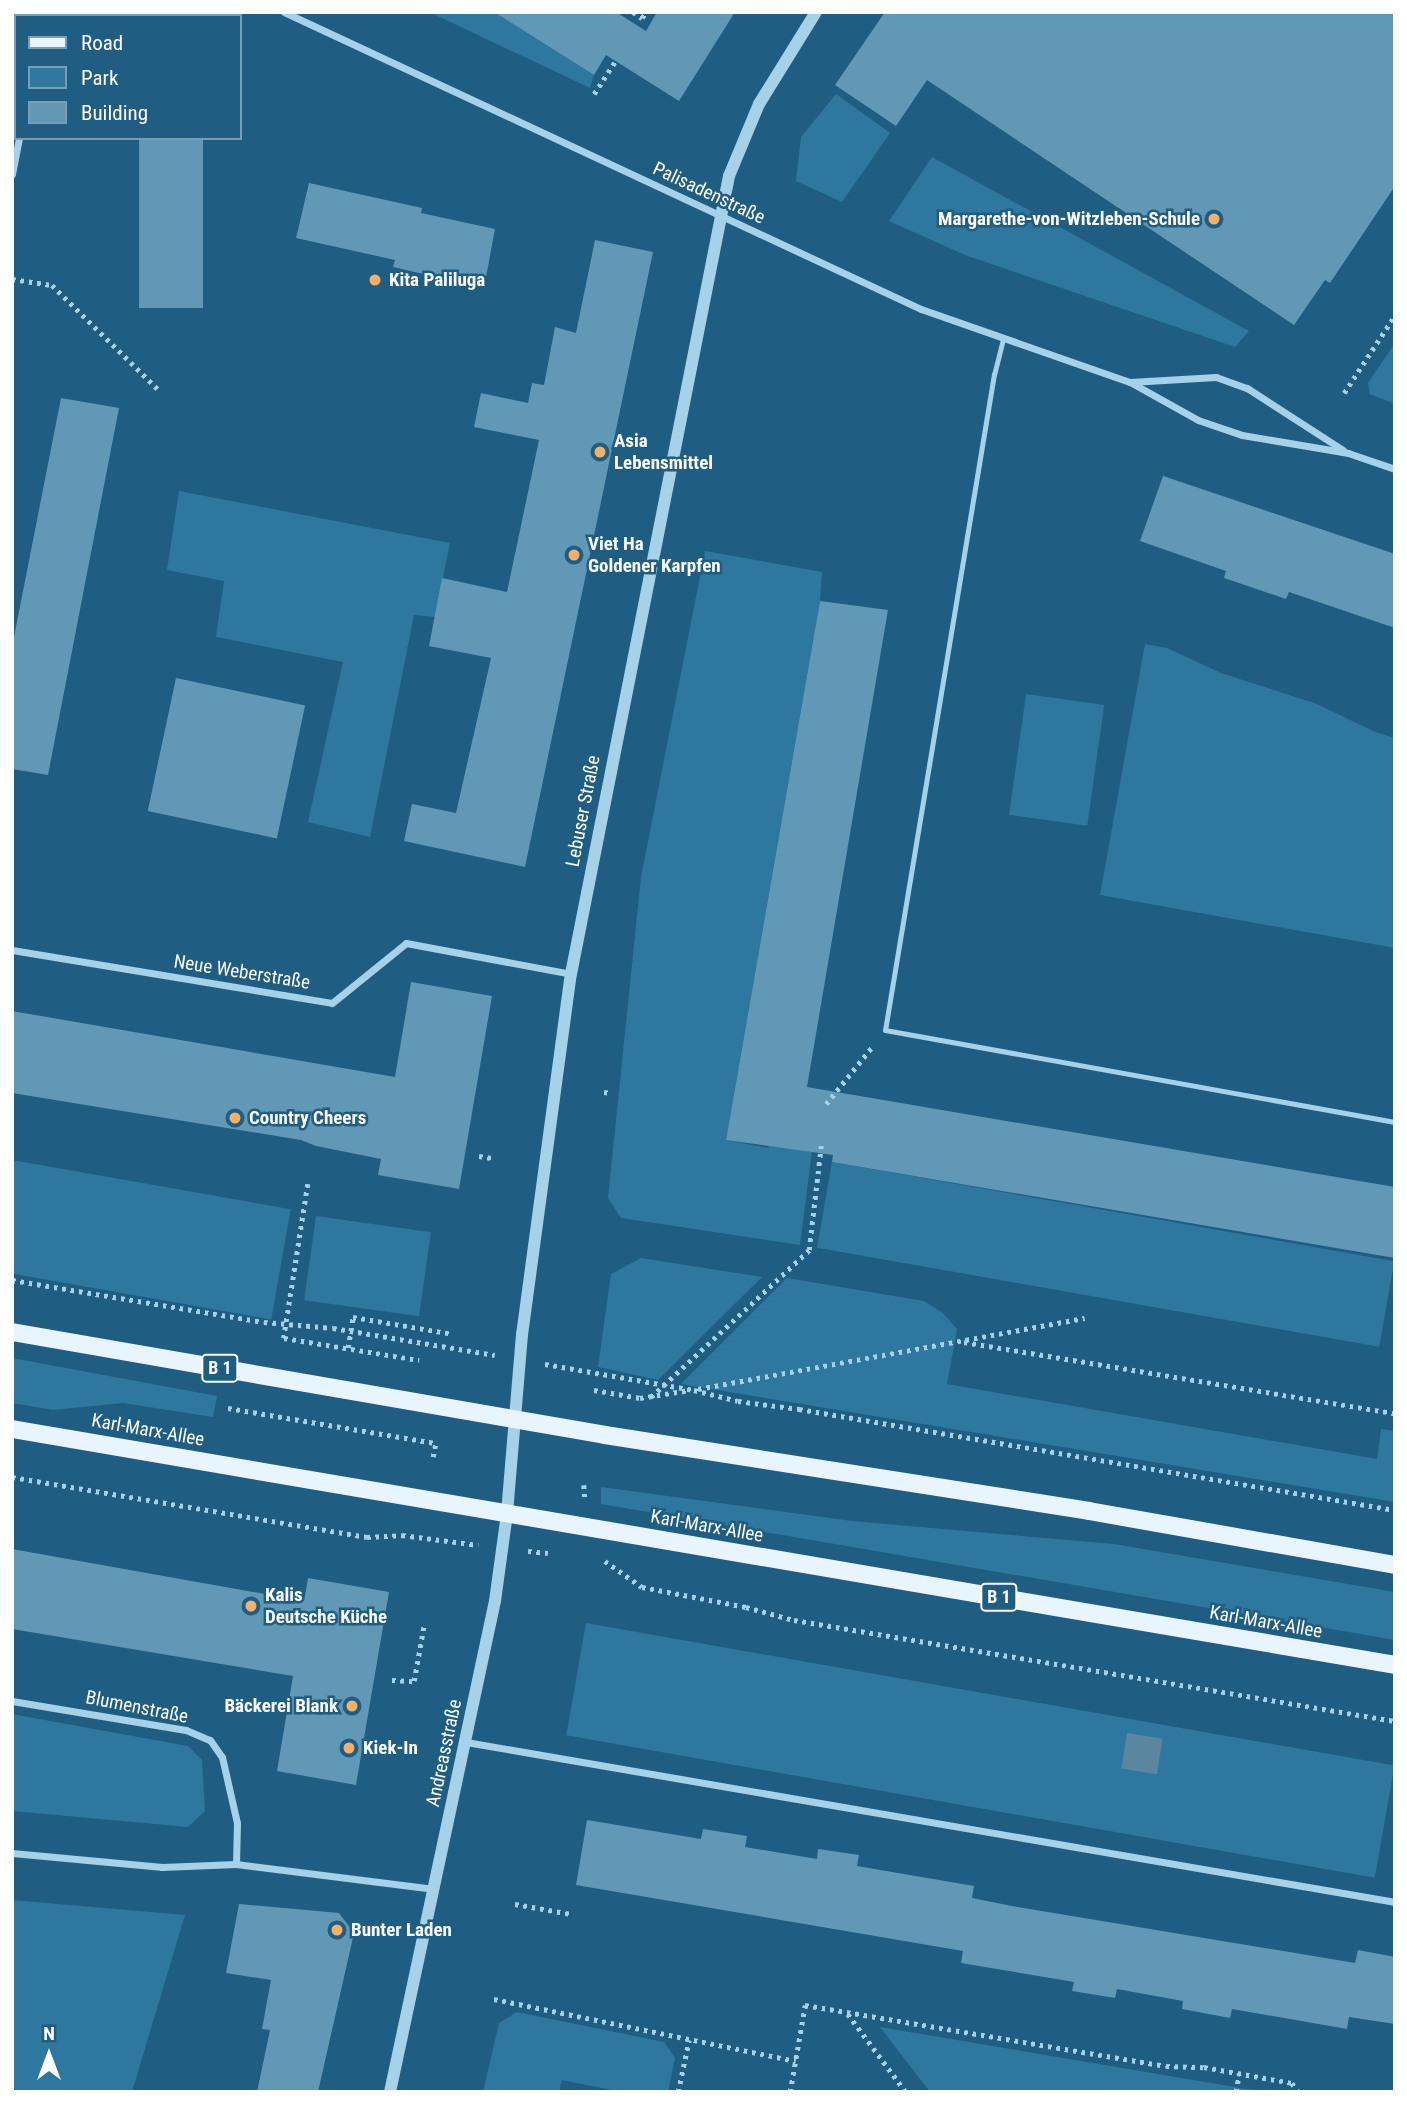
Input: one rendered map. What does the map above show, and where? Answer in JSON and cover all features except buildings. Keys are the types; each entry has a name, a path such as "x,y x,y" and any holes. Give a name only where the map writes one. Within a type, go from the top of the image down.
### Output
{"main road":[{"name":"B 1","path":"12,1332 515,1419 1089,1511 1395,1565"},
{"name":"Karl-Marx-Allee","path":"12,1429 1395,1665"}],"street":[{"name":"Palisadenstraße","path":"284,12 921,309 1130,382 1198,420 1242,435 1348,453 1395,469"},
{"name":"Lebuser Straße","path":"515,1419 525,1310 571,974 729,176 753,116 778,68 816,12"},
{"path":"12,174 19,140"},
{"name":"Palisadenstraße","path":"1130,382 1216,377 1247,388 1348,453"},
{"name":"Neue Weberstraße","path":"12,950 332,1003 406,943 571,974"},
{"name":"Andreasstraße","path":"390,2092 495,1601 507,1513 515,1419"},
{"name":"Blumenstraße","path":"12,1701 186,1730 210,1740 222,1757 237,1823 236,1864"},
{"path":"466,1742 1395,1902"},
{"path":"12,1853 162,1867 236,1864 435,1889"}],"lane":[{"path":"1003,339 994,374 961,564 885,1030 1395,1122"}],"path":[{"path":"633,12 642,18 646,12"},
{"path":"594,94 616,60"},
{"path":"12,279 52,285 160,391"},
{"path":"1344,393 1395,315"},
{"path":"826,1104 885,1030"},
{"path":"604,1092 611,1093"},
{"path":"649,1398 666,1385 788,1267 810,1250 821,1146"},
{"path":"479,1156 492,1158"},
{"path":"308,1184 284,1338 419,1360"},
{"path":"12,1280 472,1351"},
{"path":"348,1348 353,1317 453,1334"},
{"path":"593,1390 649,1398 1085,1318"},
{"path":"960,1341 1395,1413"},
{"path":"564,1368 694,1390 738,1402 799,1409 1395,1510"},
{"path":"228,1408 435,1443"},
{"path":"433,1457 438,1430"},
{"path":"12,1477 367,1537 402,1535 502,1548"},
{"path":"584,1485 585,1503"},
{"path":"596,1559 604,1560 642,1587 746,1607 794,1620 1395,1721"},
{"path":"392,1680 414,1681 424,1625"},
{"path":"515,1904 571,1914"},
{"path":"494,1999 796,2061"},
{"path":"790,2092 805,2005 1166,2066 1204,2067 1292,2083 1298,2092"},
{"path":"847,2013 906,2092"},
{"path":"678,2092 689,2040"},
{"path":"1236,2092 1239,2074"}],"green space":[{"path":"429,12 494,12 594,75 590,88"},
{"path":"836,94 890,133 842,202 796,181 801,137"},
{"path":"932,157 1249,331 1235,347 965,255 889,221"},
{"path":"1395,343 1395,404 1370,394 1368,383"},
{"path":"179,491 450,543 435,617 414,615 370,837 308,822 343,662 216,637 224,581 167,570"},
{"path":"705,551 822,572 820,601 726,1140 768,1148 770,1144 812,1152 800,1245 621,1218 608,1198 641,877"},
{"path":"1145,644 1167,648 1221,673 1317,704 1375,732 1395,738 1395,948 1100,895"},
{"path":"1026,694 1104,705 1087,826 1009,815"},
{"path":"12,1160 291,1209 271,1319 12,1274"},
{"path":"832,1162 1394,1261 1379,1347 817,1248"},
{"path":"316,1216 431,1232 419,1316 304,1300"},
{"path":"641,1258 762,1277 658,1380 598,1367 611,1274"},
{"path":"787,1278 924,1301 943,1313 957,1329 947,1384 1377,1459 1381,1429 1395,1431 1395,1502 681,1384"},
{"path":"12,1358 217,1396 213,1417 123,1403 53,1410 12,1403"},
{"path":"601,1487 852,1521 1114,1544 1395,1592 1395,1640 601,1504"},
{"path":"586,1623 1395,1766 1375,1878 566,1735"},
{"path":"12,1714 188,1746 202,1760 205,1811 188,1827 12,1811"},
{"path":"12,1900 185,1915 132,2092 12,2092"},
{"path":"517,2012 664,2042 675,2058 668,2092 622,2092 562,2080 559,2092 483,2092 499,2023"},
{"path":"880,2027 1264,2092 930,2092"}],"shaded area":[{"path":"1127,1733 1163,1739 1157,1774 1121,1769"}],"place":[{"name":"Margarethe-von-Witzleben-Schule","path":"1214,219"},
{"name":"Kita Paliluga","path":"375,280"},
{"name":"Asia Lebensmittel","path":"600,452"},
{"name":"Viet Ha Goldener Karpfen","path":"574,555"},
{"name":"Country Cheers","path":"235,1118"},
{"name":"Kalis Deutsche Küche","path":"251,1606"},
{"name":"Bäckerei Blank","path":"352,1706"},
{"name":"Kiek-In","path":"349,1748"},
{"name":"Bunter Laden","path":"337,1930"}]}
